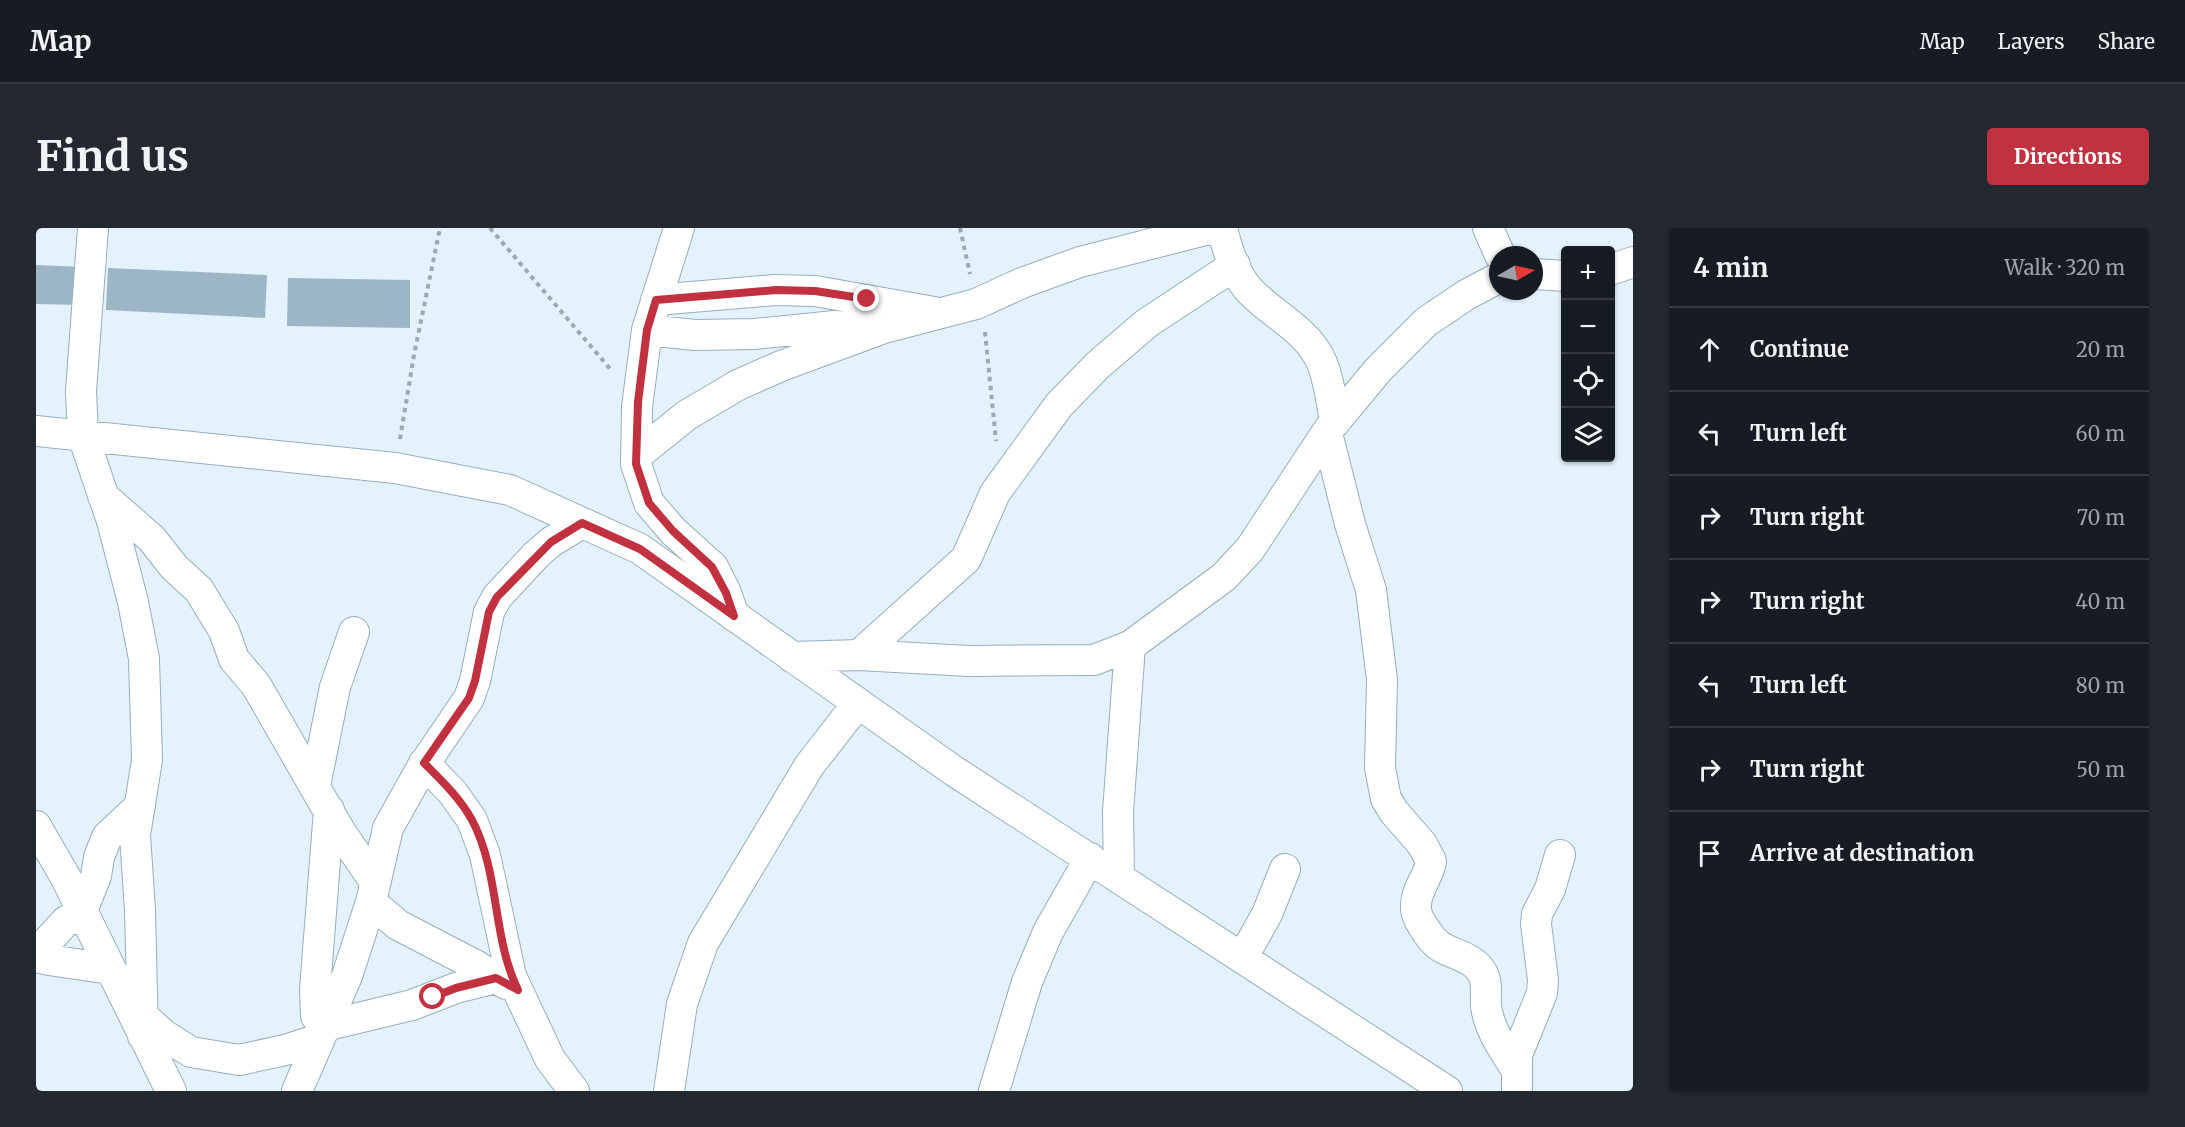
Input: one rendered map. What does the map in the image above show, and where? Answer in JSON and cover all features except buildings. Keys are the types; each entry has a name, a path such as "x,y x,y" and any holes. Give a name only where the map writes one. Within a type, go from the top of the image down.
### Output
{"street":[{"path":"93,228 81,391 83,436 103,496 133,602 144,659 147,760 135,836 140,910 143,1026"},
{"path":"679,228 647,330 638,402 636,464 649,503 673,531 712,567 726,593 734,616"},
{"path":"636,456 687,415 738,384 884,328 978,303 1022,283 1080,262 1213,228"},
{"path":"1222,228 1235,265 1250,290 1302,334 1321,362 1330,392 1331,427 1350,524 1371,591 1382,680 1380,768 1386,799 1394,812 1422,844 1431,861 1427,877 1416,898 1415,908 1420,923 1430,937 1440,946 1471,962 1482,972 1485,979 1486,1007 1490,1021 1516,1080"},
{"path":"1488,228 1496,246"},
{"path":"1615,269 1633,262"},
{"path":"859,655 966,559 994,493 1059,405 1098,365 1147,323 1235,265"},
{"path":"1543,275 1561,276"},
{"path":"792,657 859,655 969,661 1094,660 1130,646 1224,577 1250,549 1331,427 1378,370 1426,322 1489,283"},
{"path":"656,300 776,290 815,291 940,313"},
{"path":"647,330 694,335 754,334 835,326 884,328"},
{"path":"36,431 395,468 510,490 640,549 954,771 1448,1091"},
{"path":"103,496 152,539 174,567 199,590 225,631 234,658 256,685 322,798 373,892 398,925 507,984 550,1059 574,1091"},
{"path":"297,1091 347,976 373,892 388,828 424,763 469,698 475,681 489,612 497,597 551,542 582,523"},
{"path":"322,1033 316,1016 315,988 322,798 334,687 354,632"},
{"path":"1119,878 1118,812 1130,646"},
{"path":"669,1091 682,1004 703,943 808,766 858,703"},
{"path":"424,763 453,792 472,820 486,855 511,976 507,984"},
{"path":"110,969 49,960 36,955 66,921 83,913 107,837 140,806"},
{"path":"36,826 110,969 143,1026 171,1091"},
{"path":"1516,1080 1517,1055 1542,993 1544,980 1536,924 1537,914 1550,890 1560,855"},
{"path":"994,1091 1027,982 1047,932 1090,858"},
{"path":"1243,957 1267,914 1285,869"},
{"path":"143,1026 164,1035 191,1052 239,1060 285,1050 322,1033 412,1005 456,988 507,984"}],"path":[{"path":"395,468 414,355 440,228"},
{"path":"490,228 638,402"},
{"path":"960,228 988,353 996,441 1003,481"}],"route":[{"path":"433,997 456,988 496,978 518,990 511,976 502,940 486,855 472,820 453,792 424,763 469,698 475,681 489,612 497,597 536,555 551,542 582,523 640,549 734,616 726,593 712,567 673,531 649,503 636,464 638,402 647,330 656,300 776,290 815,291 867,299"}]}
